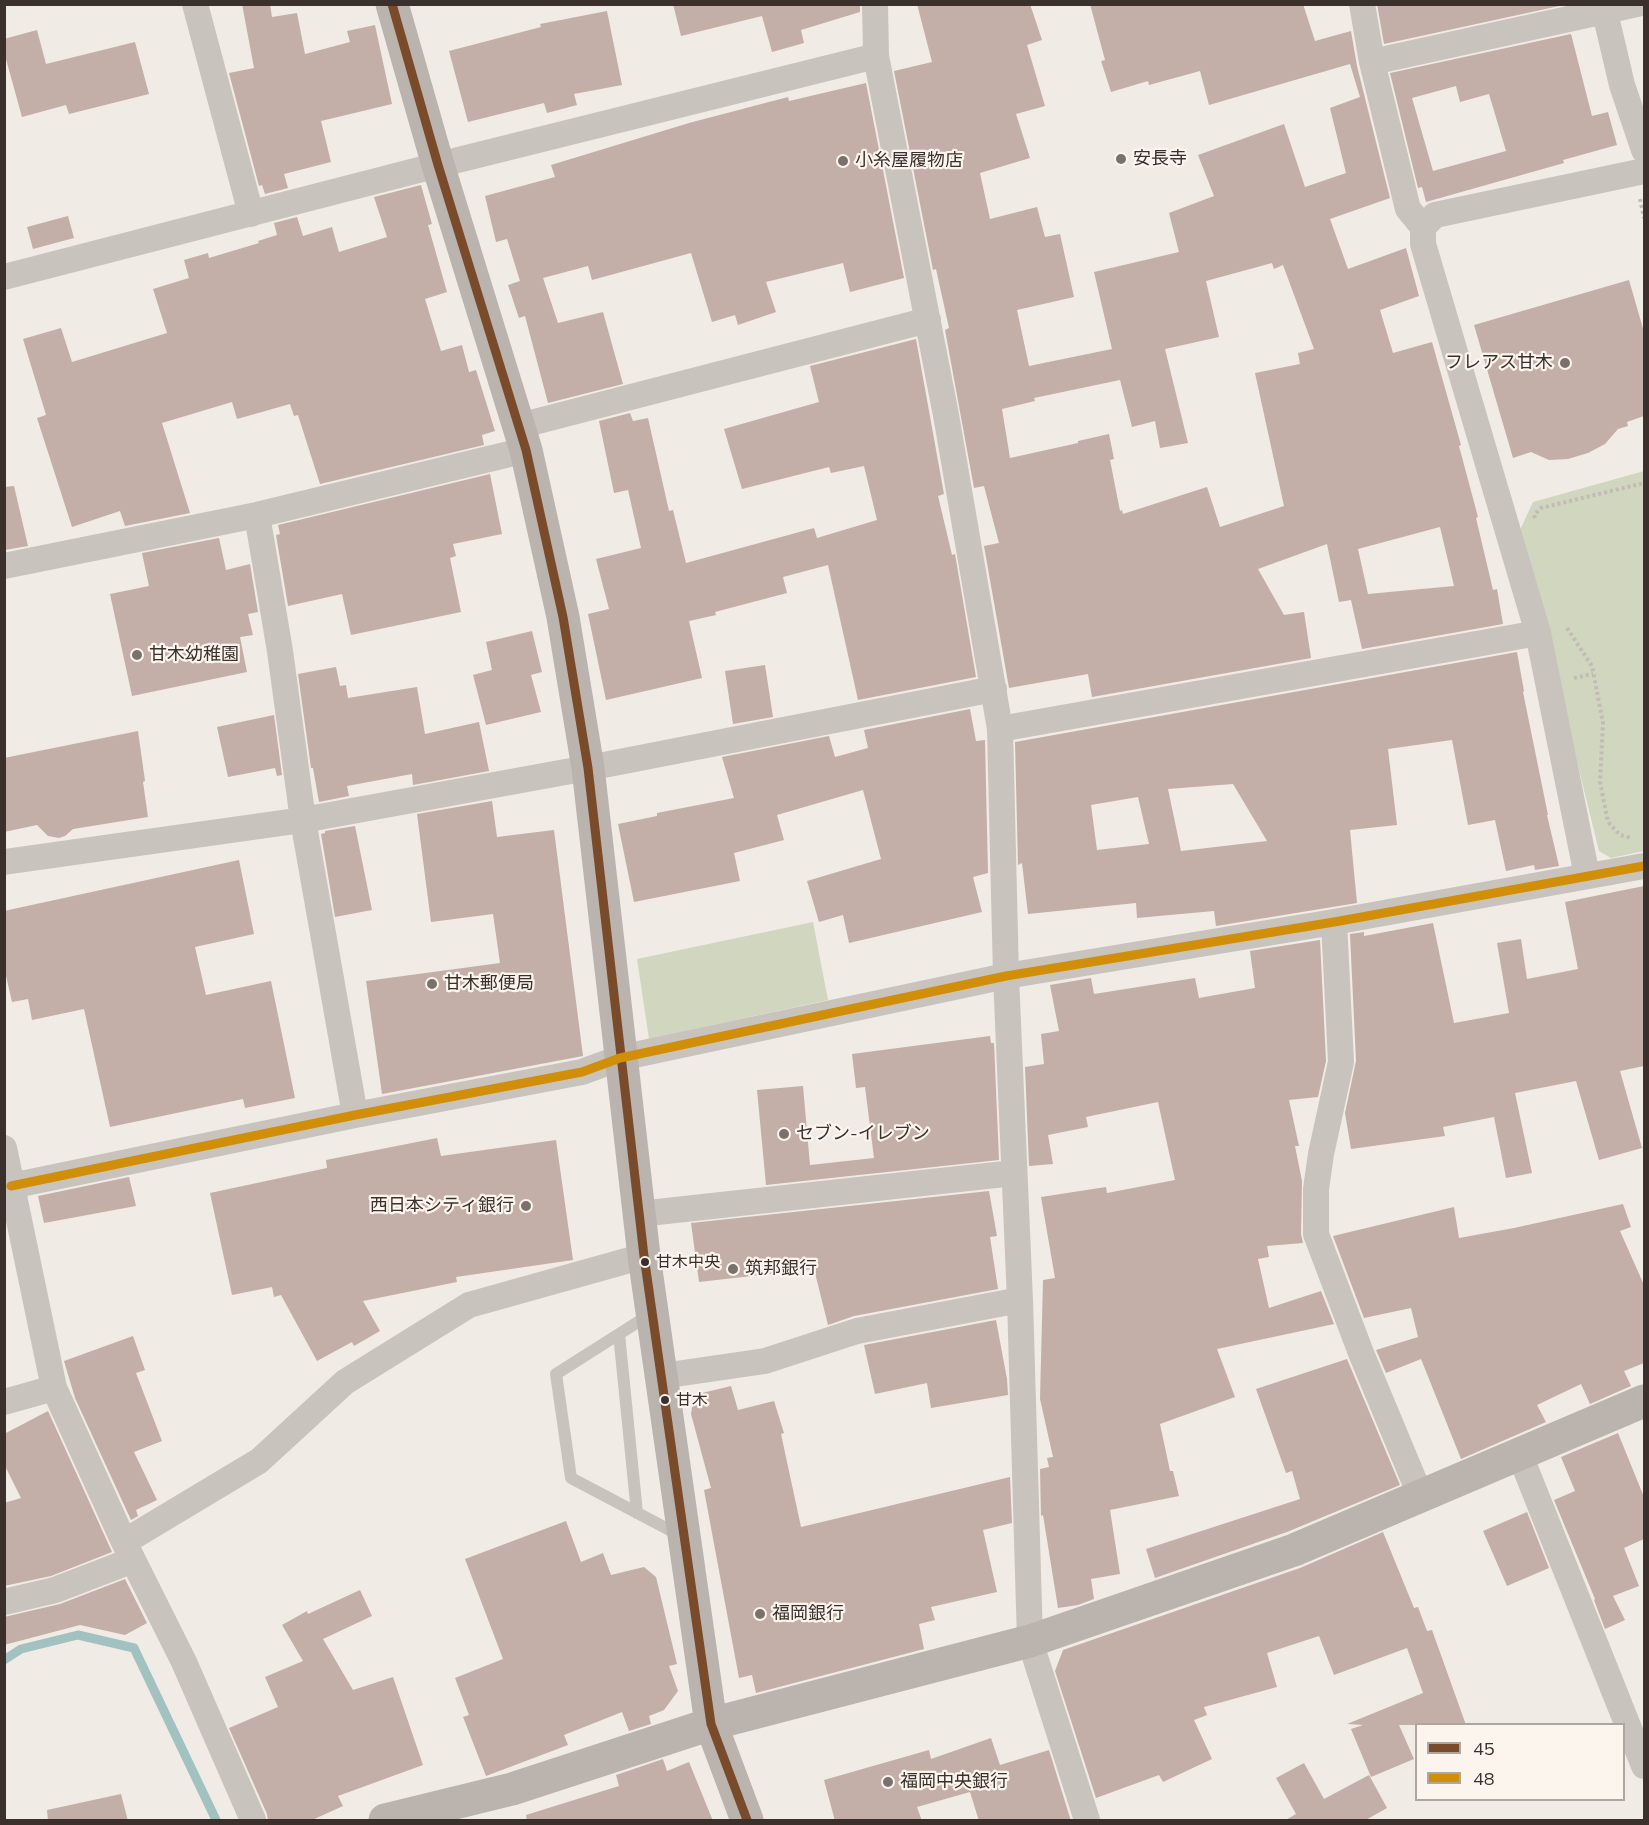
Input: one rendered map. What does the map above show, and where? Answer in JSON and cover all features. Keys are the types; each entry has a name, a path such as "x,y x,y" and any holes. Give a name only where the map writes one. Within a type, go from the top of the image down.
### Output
{"main road":[{"path":"392,4 438,165 522,438 563,617 588,768 644,1256 711,1724 747,1821"},
{"path":"385,1821 512,1789 711,1724 1030,1641 1294,1550 1644,1401"}],"street":[{"path":"195,4 251,214"},
{"path":"875,4 876,56 928,321 1000,729 1006,976 1020,1300 1030,1641 1087,1821"},
{"path":"1362,4 1372,62 1408,209 1423,227 1423,244 1538,633 1587,876"},
{"path":"1372,62 1604,8 1637,4"},
{"path":"1604,8 1622,86 1644,150"},
{"path":"4,277 438,165 876,56"},
{"path":"1423,227 1435,215 1644,171"},
{"path":"4,566 257,515 928,321"},
{"path":"257,515 303,820 355,1115"},
{"path":"1000,729 1538,633"},
{"path":"4,862 303,820 588,768 994,689"},
{"path":"11,1186 355,1115 582,1072 620,1058 1006,976 1644,866"},
{"path":"1334,921 1341,1062 1321,1154 1316,1190 1316,1234 1361,1353 1421,1497"},
{"path":"4,1148 54,1388 128,1551 184,1662 253,1821"},
{"path":"639,1214 1014,1173"},
{"path":"4,1602 55,1590 128,1551 259,1461 345,1382 469,1305 644,1256"},
{"path":"662,1376 765,1361 857,1331 1020,1300"},
{"path":"4,1402 54,1388"},
{"path":"1520,1455 1644,1766"}],"lane":[{"path":"652,1313 556,1374 571,1478 685,1538"},
{"path":"619,1334 637,1513"}],"path":[{"path":"1536,521 1534,515 1541,508 1644,483"},
{"path":"1561,620 1592,666 1603,723 1600,782 1608,822 1620,834 1635,840"}],"green space":[{"path":"1644,471 1644,851 1611,858 1599,851 1520,530 1533,502"},
{"path":"813,922 828,1000 649,1039 637,959"}],"building":[{"path":"242,4 270,4 272,17 297,13 305,54 350,42 347,31 375,25 392,104 321,121 331,162 284,174 288,188 265,194 262,185 259,186 229,73 254,68"},
{"path":"673,4 860,4 860,12 801,30 804,43 772,52 762,16 681,36"},
{"path":"917,4 1030,4 1042,40 1027,45 1045,106 1016,114 1030,158 980,173 990,219 1037,207 1045,237 1060,234 1074,297 1017,310 1029,366 1112,349 1094,272 1179,252 1169,213 1214,196 1198,155 1284,124 1305,187 1346,173 1330,108 1360,97 1350,64 1209,105 1200,71 1149,85 1148,81 1111,92 1101,61 1105,60 1090,4 1303,4 1315,41 1351,31 1357,66 1390,198 1330,219 1348,269 1406,248 1419,296 1380,310 1393,353 1432,342 1461,445 1459,446 1478,517 1476,518 1493,590 1497,589 1503,624 1362,649 1351,600 1339,602 1327,544 1258,569 1284,615 1304,612 1311,658 1092,697 1088,674 1009,688 984,546 999,543 984,486 974,488 945,330 949,328 936,269 933,270 894,71 932,62","holes":["1272,263 1274,269 1283,265 1314,349 1298,353 1300,364 1255,373 1284,506 1220,527 1207,487 1123,514 1122,510 1120,511 1110,460 1114,459 1109,434 1010,458 1002,409 1035,401 1034,398 1120,380 1132,427 1155,421 1160,448 1188,443 1165,349 1219,337 1206,281","1440,527 1454,586 1368,594 1358,549"]},
{"path":"1377,4 1563,4 1564,5 1384,44"},
{"path":"607,11 622,85 574,94 577,105 547,113 544,103 468,122 449,51 541,27 540,24"},
{"path":"37,30 46,64 135,42 149,94 69,114 66,105 22,117 4,52 4,39"},
{"path":"1571,34 1592,116 1608,112 1617,145 1563,160 1564,163 1426,202 1422,187 1418,188 1390,73","holes":["1456,86 1460,102 1489,94 1506,151 1433,171 1412,98"]},
{"path":"866,83 904,278 850,292 843,263 766,282 776,312 738,325 735,315 712,322 691,253 592,280 588,266 543,278 558,323 603,312 623,384 548,403 525,316 519,318 508,285 520,281 507,239 496,242 485,196 555,177 551,165 689,123 788,97 789,101"},
{"path":"421,185 432,224 428,225 447,292 425,299 441,351 462,345 469,372 476,370 495,431 482,435 484,445 320,484 298,415 294,416 290,404 237,419 232,402 162,423 190,513 125,526 120,511 72,527 37,418 46,415 23,339 61,328 72,362 167,333 153,289 189,278 184,260 208,253 209,258 259,243 258,241 277,235 274,223 297,217 303,236 332,227 339,252 387,237 374,197"},
{"path":"68,216 74,238 33,249 27,227"},
{"name":"フレアス甘木","path":"1629,280 1644,332 1644,416 1627,422 1628,426 1618,429 1605,444 1588,453 1568,459 1549,460 1531,452 1513,458 1474,325"},
{"path":"916,339 944,494 938,496 952,555 955,554 976,677 858,700 828,565 783,577 787,593 689,621 702,678 606,700 588,614 609,609 596,559 641,548 628,490 614,493 599,421 630,413 633,421 648,418 669,511 673,510 686,563 814,528 817,538 877,520 864,466 831,473 829,467 742,489 724,429 819,402 810,366"},
{"path":"490,474 502,534 453,544 456,556 450,558 461,612 351,635 342,594 288,606 276,535 280,534 278,525"},
{"path":"14,486 28,546 5,550 4,487"},
{"path":"219,538 226,570 250,564 258,612 248,614 253,635 240,637 247,672 132,696 110,594 149,586 142,553"},
{"path":"532,631 542,672 531,675 541,712 486,725 473,675 492,670 486,642"},
{"path":"1517,652 1547,815 1559,866 1535,870 1534,865 1506,871 1495,820 1468,825 1452,740 1388,749 1397,825 1350,830 1357,903 1216,926 1214,911 1137,918 1136,903 1028,914 1022,863 1018,865 1015,742","holes":["1233,784 1267,841 1181,851 1168,789","1138,797 1149,844 1097,850 1091,805"]},
{"path":"765,665 773,717 733,724 725,671"},
{"path":"336,667 340,686 346,685 348,698 417,687 425,734 479,722 489,771 413,785 412,774 347,786 349,796 319,802 313,768 311,768 298,674"},
{"path":"970,709 976,741 985,740 988,873 973,877 982,912 849,943 843,915 819,922 807,881 881,859 863,790 777,815 784,840 734,853 740,881 634,902 618,824 657,816 657,813 734,798 722,757 829,736 835,757 868,748 864,730"},
{"path":"274,715 282,775 277,776 275,768 228,777 217,727"},
{"path":"138,731 148,817 73,829 59,838 48,836 37,825 4,832 4,758"},
{"path":"492,801 497,837 554,830 583,1056 382,1094 366,981 500,963 493,914 431,922 417,814"},
{"path":"355,826 372,910 335,917 321,834 325,831"},
{"path":"239,860 254,934 195,947 206,995 271,981 295,1098 245,1108 243,1099 110,1127 84,1009 32,1020 28,999 12,1002 4,967 4,911"},
{"path":"1644,886 1644,1066 1620,1071 1642,1148 1599,1160 1576,1081 1515,1093 1532,1173 1506,1178 1494,1117 1443,1127 1445,1136 1351,1149 1345,1113 1356,1061 1350,934 1364,932 1364,936 1433,923 1454,1023 1509,1013 1497,943 1521,939 1527,979 1578,969 1565,902"},
{"path":"1320,940 1326,1061 1318,1097 1289,1100 1299,1146 1295,1146 1302,1181 1301,1234 1303,1243 1267,1246 1269,1257 1258,1259 1269,1308 1321,1291 1334,1324 1217,1349 1235,1397 1160,1424 1170,1471 1173,1471 1179,1496 1110,1510 1120,1574 1091,1579 1094,1599 1078,1605 1058,1608 1043,1515 1041,1516 1040,1469 1049,1467 1047,1458 1053,1457 1040,1399 1043,1280 1055,1278 1041,1197 1106,1187 1107,1193 1175,1180 1158,1102 1086,1117 1088,1127 1048,1135 1053,1164 1029,1166 1025,1067 1044,1064 1041,1034 1059,1031 1050,985 1091,978 1094,994 1195,978 1199,998 1255,988 1250,951"},
{"path":"990,1036 991,1043 994,1043 999,1160 766,1185 757,1090 803,1086 810,1165 874,1158 865,1087 856,1088 852,1054"},
{"path":"437,1138 441,1156 556,1140 573,1260 456,1277 457,1282 363,1301 380,1331 354,1346 352,1342 317,1361 281,1295 274,1297 272,1287 232,1295 210,1193 327,1168 326,1160"},
{"path":"129,1177 136,1206 44,1223 38,1196"},
{"path":"989,1191 997,1236 990,1237 998,1289 854,1316 828,1325 814,1269 699,1282 691,1223"},
{"path":"1623,1204 1631,1227 1620,1231 1644,1285 1644,1363 1624,1371 1631,1386 1590,1404 1581,1384 1537,1405 1546,1422 1461,1459 1421,1359 1386,1373 1376,1350 1418,1337 1411,1308 1364,1318 1333,1236 1454,1207 1459,1238"},
{"path":"996,1320 1008,1395 931,1408 927,1383 875,1394 864,1345"},
{"path":"133,1336 145,1370 136,1373 162,1441 134,1452 157,1500 136,1510 138,1516 131,1520 75,1398 64,1361"},
{"path":"1347,1359 1400,1485 1287,1532 1155,1578 1146,1549 1300,1499 1292,1471 1286,1473 1256,1389"},
{"path":"731,1386 738,1410 774,1401 784,1433 781,1434 801,1527 1010,1477 1012,1523 983,1530 997,1592 931,1607 935,1620 919,1624 924,1649 756,1693 752,1675 739,1678 704,1490 711,1488 691,1414 694,1395"},
{"path":"48,1411 112,1552 51,1576 4,1586 4,1503 21,1498 4,1464 4,1434"},
{"path":"1618,1433 1644,1497 1644,1539 1624,1548 1639,1586 1613,1596 1625,1620 1605,1629 1554,1500 1575,1491 1561,1457"},
{"path":"1527,1512 1549,1568 1507,1586 1483,1531"},
{"path":"566,1521 581,1562 603,1553 611,1575 644,1567 656,1577 677,1664 669,1666 678,1691 664,1710 649,1716 651,1724 629,1731 622,1712 564,1735 568,1745 486,1776 463,1717 469,1715 455,1678 503,1659 465,1559"},
{"path":"1383,1532 1414,1608 1418,1607 1427,1631 1432,1630 1465,1723 1399,1725 1414,1759 1371,1777 1351,1729 1363,1725 1347,1724 1423,1693 1407,1648 1334,1675 1319,1636 1267,1653 1277,1687 1204,1707 1207,1715 1194,1720 1212,1759 1163,1782 1159,1775 1096,1798 1055,1671 1063,1650 1300,1568"},
{"path":"125,1579 147,1623 125,1635 80,1625 4,1645 4,1617 60,1604"},
{"path":"360,1590 372,1616 323,1639 353,1690 393,1677 423,1765 338,1796 343,1806 310,1821 268,1821 229,1728 278,1707 265,1677 303,1661 282,1625 307,1611 308,1614"},
{"path":"991,1738 1000,1765 1049,1750 1071,1821 979,1821 970,1792 917,1807 922,1821 835,1821 824,1780 929,1750 931,1759"},
{"path":"663,1759 667,1771 689,1762 713,1821 527,1821 526,1815 619,1786 616,1775"},
{"path":"1304,1763 1324,1799 1369,1775 1387,1808 1364,1821 1284,1821 1296,1814 1276,1778"},
{"path":"121,1794 128,1821 48,1821 47,1810"}],"waterway":[{"path":"4,1660 21,1649 78,1635 134,1648 216,1820"}],"transit line":[{"name":"45","path":"392,4 438,165 526,450 563,617 588,768 644,1256 711,1724 747,1820"},
{"name":"48","path":"11,1186 355,1115 582,1072 620,1058 1006,976 1334,922 1644,866"}],"place":[{"name":"安長寺","path":"1121,159"},
{"name":"小糸屋履物店","path":"843,161"},
{"name":"フレアス甘木","path":"1565,363"},
{"name":"甘木幼稚園","path":"137,655"},
{"name":"甘木郵便局","path":"432,984"},
{"name":"セブン-イレブン","path":"784,1134"},
{"name":"西日本シティ銀行","path":"526,1206"},
{"name":"甘木中央","path":"645,1262"},
{"name":"筑邦銀行","path":"733,1269"},
{"name":"甘木","path":"665,1400"},
{"name":"福岡銀行","path":"760,1614"},
{"name":"福岡中央銀行","path":"888,1782"}]}
